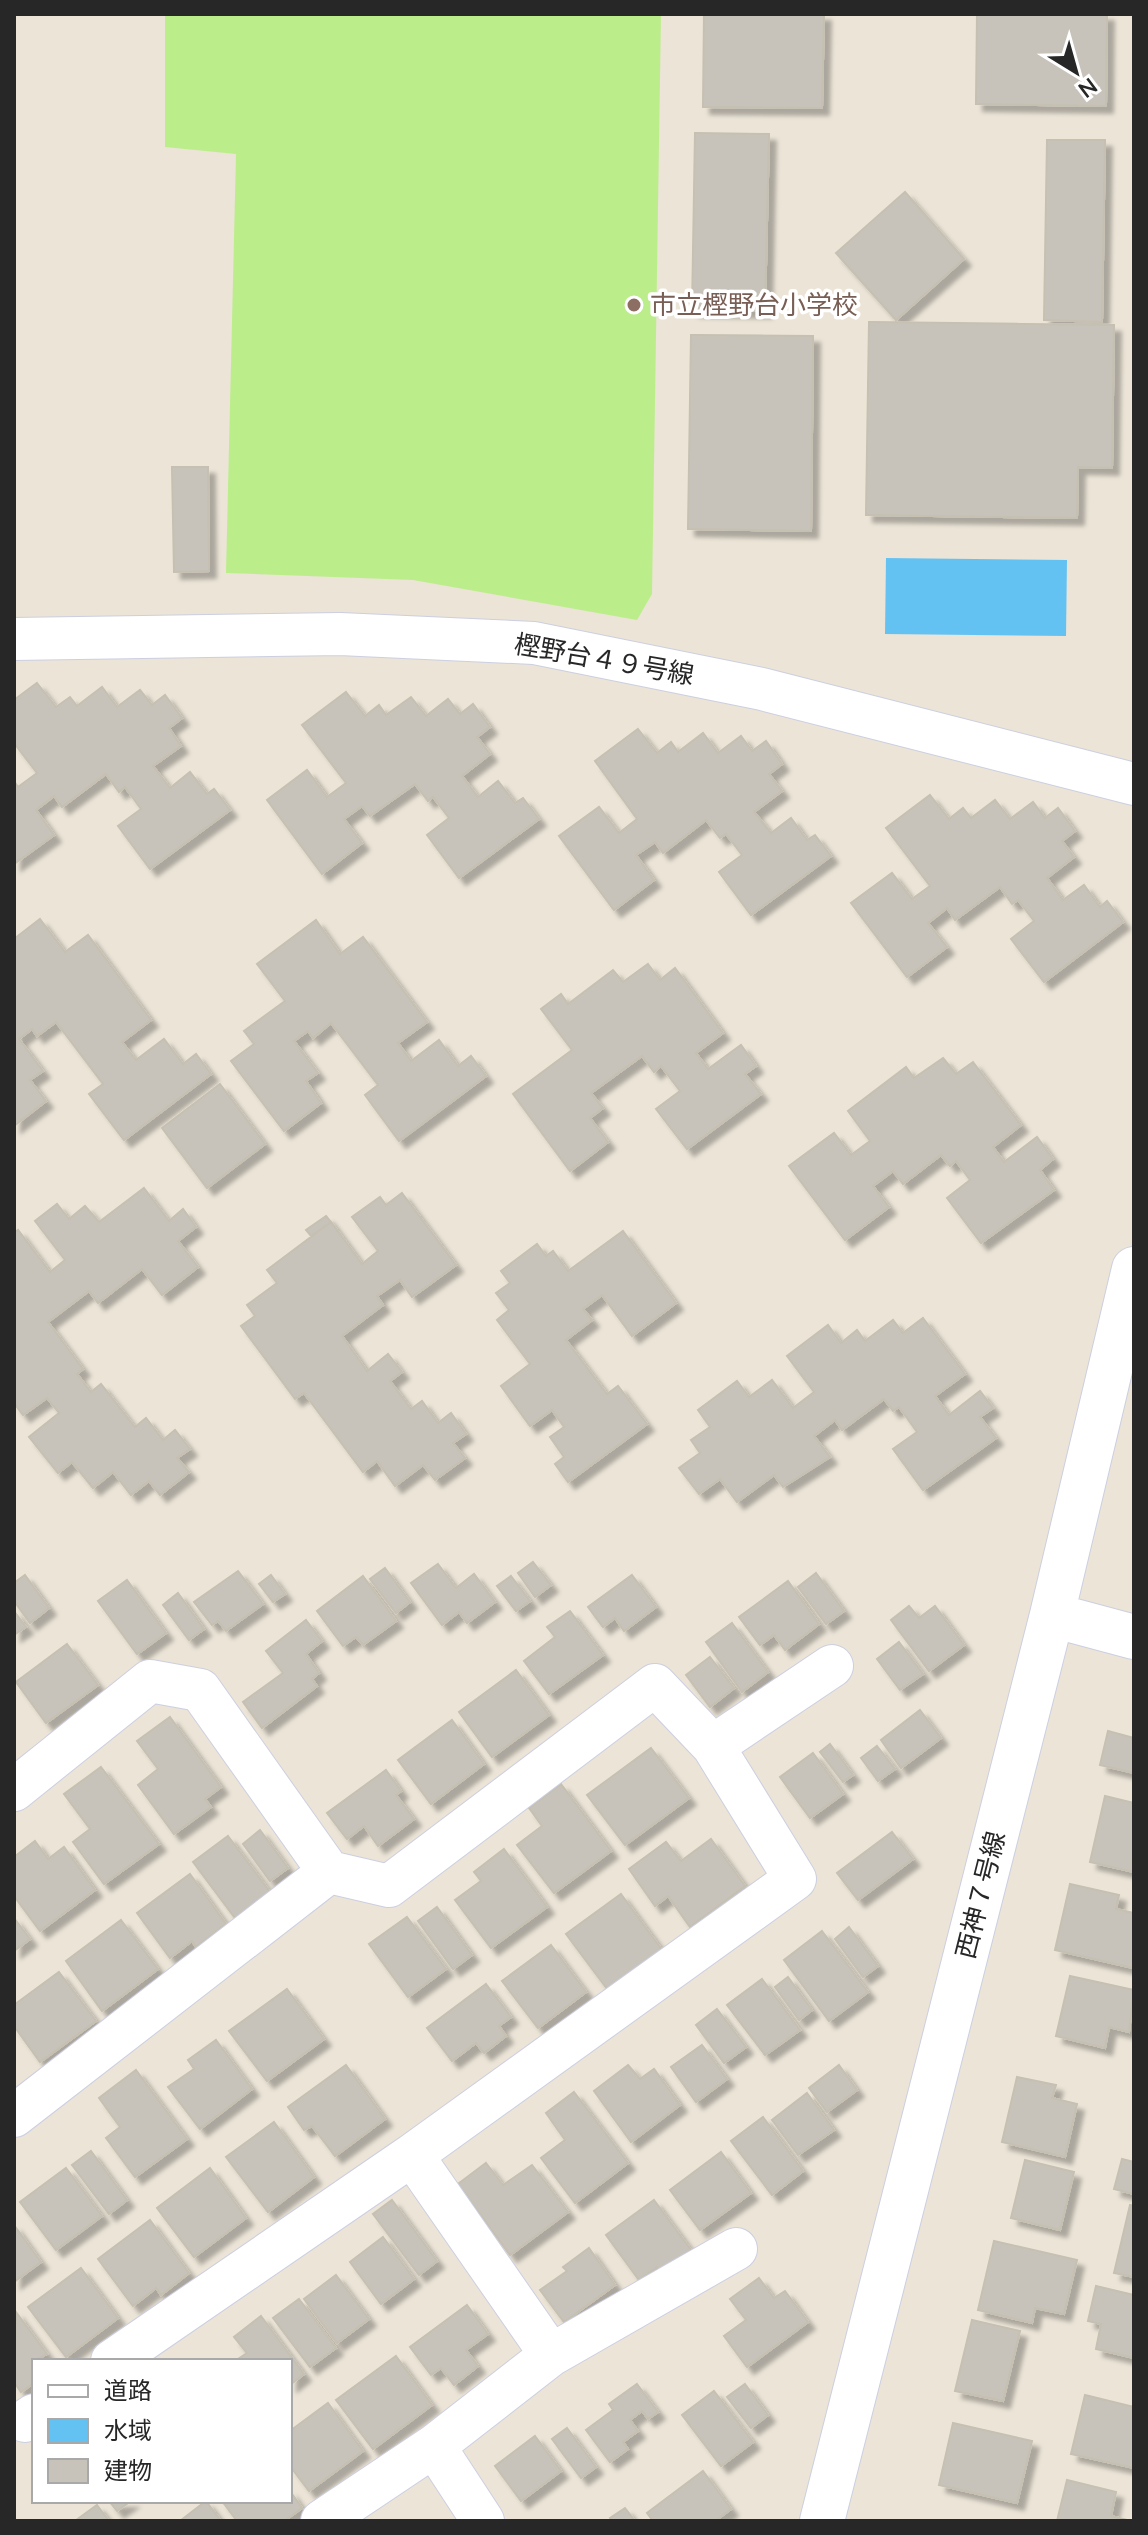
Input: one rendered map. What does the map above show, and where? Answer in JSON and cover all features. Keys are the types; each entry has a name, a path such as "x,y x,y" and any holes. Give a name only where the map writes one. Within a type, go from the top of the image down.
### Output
{"street":[{"name":"樫野台４９号線","path":"14,639 340,634 534,643 762,689 1134,784"},
{"name":"西神７号線","path":"822,2521 1052,1615 1134,1269"},
{"path":"1052,1615 1134,1637"},
{"path":"713,1746 832,1666"},
{"path":"14,1790 150,1681 200,1690 329,1872 389,1886 655,1685 713,1746 795,1879 412,2155 115,2359"},
{"path":"14,2116 329,1872"},
{"path":"412,2155 551,2355"},
{"path":"322,2521 434,2446 551,2355 736,2249"},
{"path":"434,2446 483,2521"}],"green space":[{"path":"165,14 661,14 652,594 637,620 413,580 226,573 236,154 165,147"}],"water":[{"path":"886,558 1067,560 1066,636 885,634"}],"building":[{"path":"704,14 824,14 822,108 703,107"},
{"path":"977,14 1107,14 1106,106 976,104"},
{"path":"695,133 769,134 765,311 692,310"},
{"path":"1047,140 1105,140 1102,322 1044,320"},
{"path":"905,192 964,259 896,320 836,253"},
{"path":"869,322 1114,325 1112,468 1078,467 1077,518 866,515"},
{"path":"691,335 813,336 811,531 688,529"},
{"path":"172,467 208,467 209,571 174,572"},
{"path":"37,683 56,707 70,697 77,706 102,687 117,707 140,690 152,705 165,695 182,718 169,728 181,746 153,766 170,788 190,772 207,794 214,789 230,810 150,869 118,826 141,809 125,787 119,792 106,774 62,807 54,796 36,810 54,835 14,864 14,781 18,787 37,773 14,743 14,700"},
{"path":"346,692 365,716 379,705 386,715 411,697 426,716 448,699 460,714 473,704 490,727 477,737 490,754 462,776 478,797 498,781 515,803 523,798 539,819 459,878 427,835 449,818 433,797 428,801 415,784 370,816 362,806 344,819 362,843 322,874 267,800 307,770 327,797 346,783 302,725"},
{"path":"638,729 657,753 671,742 678,752 703,733 718,753 741,736 752,751 766,741 782,764 769,774 782,791 754,812 771,833 791,818 807,840 815,835 831,856 751,915 719,872 742,855 726,834 720,838 706,820 663,853 655,842 636,855 654,880 614,910 559,836 599,807 619,833 637,819 595,761"},
{"path":"930,795 949,819 963,808 971,818 995,800 1010,819 1033,802 1045,818 1058,808 1075,831 1062,841 1074,857 1047,878 1063,900 1084,885 1100,907 1107,901 1123,922 1044,982 1011,939 1034,921 1018,900 1012,904 1000,887 955,920 947,908 928,923 947,947 907,977 851,903 892,873 912,899 930,886 886,828"},
{"path":"40,919 65,952 88,935 151,1020 122,1042 136,1060 164,1039 183,1064 196,1054 211,1074 124,1140 89,1094 103,1084 56,1022 37,1036 32,1029 19,1039 43,1071 30,1080 46,1101 14,1126 14,939"},
{"path":"316,920 340,954 363,937 427,1022 398,1043 411,1061 439,1040 458,1066 471,1056 486,1076 399,1141 365,1095 378,1085 331,1023 313,1038 308,1031 294,1041 318,1073 306,1081 321,1103 284,1131 231,1061 254,1044 244,1031 285,1001 257,964"},
{"path":"648,964 660,980 675,968 723,1033 696,1053 708,1069 741,1045 756,1066 745,1074 761,1094 687,1149 656,1109 680,1091 661,1066 654,1072 642,1056 591,1093 603,1108 590,1118 608,1142 570,1171 513,1094 572,1050 541,1009 561,994 568,1004 613,970 623,982"},
{"path":"943,1058 956,1074 973,1062 1021,1125 993,1147 1004,1162 1037,1137 1053,1159 1040,1170 1054,1190 981,1243 947,1198 970,1180 956,1161 950,1166 941,1155 903,1184 893,1171 873,1186 889,1207 845,1240 789,1166 834,1133 851,1155 870,1141 848,1111 906,1067 914,1078"},
{"path":"220,1084 265,1144 207,1188 162,1128"},
{"path":"144,1188 169,1221 183,1209 196,1227 178,1241 198,1267 162,1295 142,1269 98,1303 89,1291 48,1322 83,1369 77,1374 91,1392 101,1384 135,1427 146,1418 163,1440 175,1430 190,1449 177,1458 189,1472 160,1495 149,1481 131,1495 113,1472 93,1488 72,1462 58,1473 29,1437 59,1413 47,1398 23,1415 14,1403 14,1233 18,1230 50,1272 65,1260 35,1221 57,1204 69,1219 85,1206 99,1222"},
{"path":"402,1193 456,1265 412,1297 400,1280 377,1296 383,1305 342,1336 367,1371 388,1354 402,1372 390,1381 411,1409 422,1401 438,1423 451,1413 466,1434 453,1443 465,1458 435,1480 423,1465 395,1486 377,1461 363,1472 304,1393 295,1399 241,1326 255,1316 247,1305 277,1283 267,1270 331,1222 362,1264 378,1251 352,1217 380,1197 386,1205"},
{"path":"326,1216 331,1222 311,1236 306,1230"},
{"path":"623,1231 676,1303 632,1336 602,1295 583,1309 592,1320 566,1340 607,1394 618,1386 647,1424 568,1482 555,1464 564,1457 550,1437 564,1427 552,1410 530,1426 501,1386 530,1364 497,1320 509,1310 496,1293 510,1283 501,1271 537,1244 546,1256 553,1251 568,1271"},
{"path":"923,1318 965,1374 935,1396 949,1415 980,1391 993,1408 980,1417 996,1438 923,1490 893,1449 917,1432 899,1407 893,1411 884,1399 842,1430 835,1420 814,1436 830,1457 783,1487 774,1475 737,1502 720,1479 699,1494 679,1468 700,1453 691,1440 710,1427 698,1410 737,1381 749,1397 772,1380 793,1408 814,1392 787,1356 828,1325 841,1343 857,1330 865,1341 893,1320 903,1333"},
{"path":"533,1562 551,1585 535,1597 518,1573"},
{"path":"438,1564 456,1588 474,1574 495,1602 467,1623 459,1612 442,1625 411,1583"},
{"path":"385,1568 410,1602 396,1613 370,1579"},
{"path":"238,1571 263,1604 226,1631 218,1621 212,1625 194,1602"},
{"path":"816,1573 844,1611 826,1624 798,1587"},
{"path":"25,1575 49,1608 30,1623 14,1601 14,1583"},
{"path":"271,1575 285,1594 273,1602 259,1584"},
{"path":"632,1575 656,1607 624,1631 615,1618 603,1627 588,1607"},
{"path":"363,1576 396,1621 363,1645 356,1637 343,1646 317,1611"},
{"path":"511,1576 530,1601 516,1611 497,1586"},
{"path":"127,1580 166,1633 137,1654 98,1601"},
{"path":"788,1581 819,1624 785,1650 774,1635 760,1645 739,1617"},
{"path":"178,1593 204,1629 189,1640 163,1605"},
{"path":"909,1606 919,1618 935,1606 964,1645 929,1671 891,1620"},
{"path":"14,1611 26,1627 14,1635"},
{"path":"570,1611 603,1655 549,1694 524,1661 555,1637 547,1627"},
{"path":"306,1620 322,1641 306,1654 319,1673 312,1679 317,1686 262,1728 243,1702 283,1673 266,1651"},
{"path":"732,1623 768,1672 742,1692 706,1642"},
{"path":"899,1642 923,1674 900,1690 877,1659"},
{"path":"67,1644 98,1685 46,1723 16,1682"},
{"path":"710,1657 734,1688 710,1707 686,1675"},
{"path":"516,1670 549,1715 492,1757 459,1712"},
{"path":"920,1710 941,1738 901,1768 881,1740"},
{"path":"170,1717 221,1787 205,1799 211,1807 174,1834 138,1785 158,1769 137,1741"},
{"path":"452,1720 484,1764 431,1804 398,1760"},
{"path":"1108,1731 1134,1738 1134,1773 1100,1765"},
{"path":"830,1744 853,1775 843,1782 820,1752"},
{"path":"877,1746 895,1769 878,1781 861,1758"},
{"path":"651,1748 689,1798 625,1845 587,1795"},
{"path":"813,1753 843,1794 810,1818 780,1777"},
{"path":"101,1767 159,1844 104,1884 73,1842 90,1829 64,1794"},
{"path":"386,1770 401,1791 396,1795 414,1819 378,1846 364,1826 347,1839 327,1813"},
{"path":"561,1784 611,1851 554,1893 517,1845 542,1826 529,1808"},
{"path":"1105,1796 1134,1803 1134,1872 1090,1862"},
{"path":"260,1830 288,1868 270,1881 243,1844"},
{"path":"892,1832 913,1859 858,1900 837,1873"},
{"path":"228,1836 270,1892 235,1918 193,1862"},
{"path":"711,1839 745,1886 690,1927 668,1896 655,1906 629,1869 666,1842 681,1861"},
{"path":"35,1841 48,1859 64,1847 95,1890 40,1931 14,1896 14,1857"},
{"path":"504,1849 547,1907 491,1948 455,1900 481,1881 474,1872"},
{"path":"190,1874 226,1924 196,1947 192,1941 170,1958 137,1913"},
{"path":"1070,1884 1119,1895 1116,1909 1134,1913 1133,1968 1055,1950"},
{"path":"621,1894 662,1950 608,1990 566,1934"},
{"path":"437,1907 472,1955 453,1969 418,1921"},
{"path":"407,1917 446,1969 408,1997 369,1944"},
{"path":"14,1918 30,1939 14,1951"},
{"path":"121,1920 158,1969 102,2011 66,1961"},
{"path":"849,1927 878,1966 863,1977 835,1939"},
{"path":"822,1931 868,1992 829,2021 784,1960"},
{"path":"551,1945 586,1992 538,2028 502,1981"},
{"path":"59,1972 96,2021 40,2062 14,2026 14,2005"},
{"path":"1070,1976 1134,1990 1129,2032 1109,2027 1105,2048 1056,2036"},
{"path":"788,1977 812,2010 799,2020 775,1987"},
{"path":"762,1979 800,2030 765,2055 727,2005"},
{"path":"486,1984 511,2017 499,2026 506,2036 484,2053 476,2043 452,2061 427,2028"},
{"path":"287,1989 324,2039 267,2081 229,2031"},
{"path":"717,2009 746,2047 724,2063 696,2025"},
{"path":"216,2040 252,2089 200,2129 168,2087 194,2069 188,2060"},
{"path":"702,2045 727,2079 696,2102 671,2067"},
{"path":"346,2065 385,2119 335,2156 312,2126 304,2130 288,2107"},
{"path":"628,2065 640,2079 654,2069 680,2105 631,2142 594,2091"},
{"path":"839,2065 857,2090 827,2112 809,2088"},
{"path":"136,2070 187,2139 135,2177 106,2138 120,2127 99,2098"},
{"path":"1017,2077 1056,2085 1052,2098 1077,2104 1065,2157 1002,2142"},
{"path":"574,2092 628,2163 575,2203 541,2158 565,2140 546,2113"},
{"path":"807,2093 834,2130 798,2155 772,2120"},
{"path":"763,2117 803,2171 772,2195 731,2141"},
{"path":"274,2122 314,2177 268,2212 226,2157"},
{"path":"91,2151 127,2200 109,2214 72,2165"},
{"path":"721,2152 751,2193 700,2230 670,2190"},
{"path":"1122,2159 1134,2162 1134,2194 1114,2189"},
{"path":"1025,2160 1074,2172 1060,2230 1011,2218"},
{"path":"486,2163 503,2185 532,2165 568,2212 510,2255 458,2184"},
{"path":"66,2168 102,2216 56,2250 20,2202"},
{"path":"210,2168 246,2218 194,2257 157,2208"},
{"path":"392,2200 437,2261 419,2275 373,2214"},
{"path":"654,2200 691,2250 661,2272 657,2267 639,2280 606,2235"},
{"path":"1130,2205 1134,2206 1134,2277 1114,2273"},
{"path":"150,2220 189,2273 161,2295 156,2288 133,2306 98,2259"},
{"path":"14,2225 41,2262 14,2282"},
{"path":"383,2237 414,2279 381,2304 350,2262"},
{"path":"994,2241 1077,2260 1064,2314 1035,2308 1032,2323 978,2310"},
{"path":"589,2248 615,2285 564,2322 540,2290 567,2271 563,2267"},
{"path":"81,2268 118,2318 66,2357 28,2307"},
{"path":"336,2275 369,2319 337,2343 304,2299"},
{"path":"759,2278 774,2298 785,2291 808,2322 747,2367 724,2336 746,2320 730,2299"},
{"path":"1096,2286 1134,2295 1134,2358 1096,2349 1101,2324 1088,2321"},
{"path":"299,2299 336,2348 310,2367 273,2318"},
{"path":"467,2305 488,2334 466,2350 478,2366 454,2385 441,2368 431,2375 410,2347"},
{"path":"16,2312 47,2354 32,2359 32,2384 21,2392 14,2382"},
{"path":"261,2316 304,2374 292,2383 292,2359 238,2359 247,2353 234,2337"},
{"path":"972,2320 1020,2331 1003,2401 955,2391"},
{"path":"396,2356 432,2405 373,2449 336,2400"},
{"path":"637,2384 658,2412 648,2419 642,2411 630,2420 638,2431 623,2442 628,2449 610,2462 586,2430 613,2410 609,2404"},
{"path":"745,2384 768,2415 751,2428 727,2397"},
{"path":"714,2391 753,2442 721,2466 682,2415"},
{"path":"1085,2395 1134,2407 1134,2468 1071,2454"},
{"path":"328,2403 363,2451 309,2491 292,2469 292,2430"},
{"path":"953,2423 1032,2441 1017,2503 939,2485"},
{"path":"567,2428 596,2467 581,2478 552,2439"},
{"path":"535,2436 561,2471 521,2501 495,2466"},
{"path":"703,2471 731,2509 715,2521 653,2521 647,2513"},
{"path":"1067,2480 1116,2492 1111,2516 1131,2521 1057,2521"},
{"path":"292,2494 302,2508 284,2521 237,2521 224,2503 292,2503"},
{"path":"111,2503 128,2503 117,2511"},
{"path":"208,2503 221,2521 180,2521"},
{"path":"97,2505 109,2521 75,2521"},
{"path":"625,2508 635,2521 612,2521 610,2518"}],"place":[{"name":"市立樫野台小学校","path":"634,305"}]}
